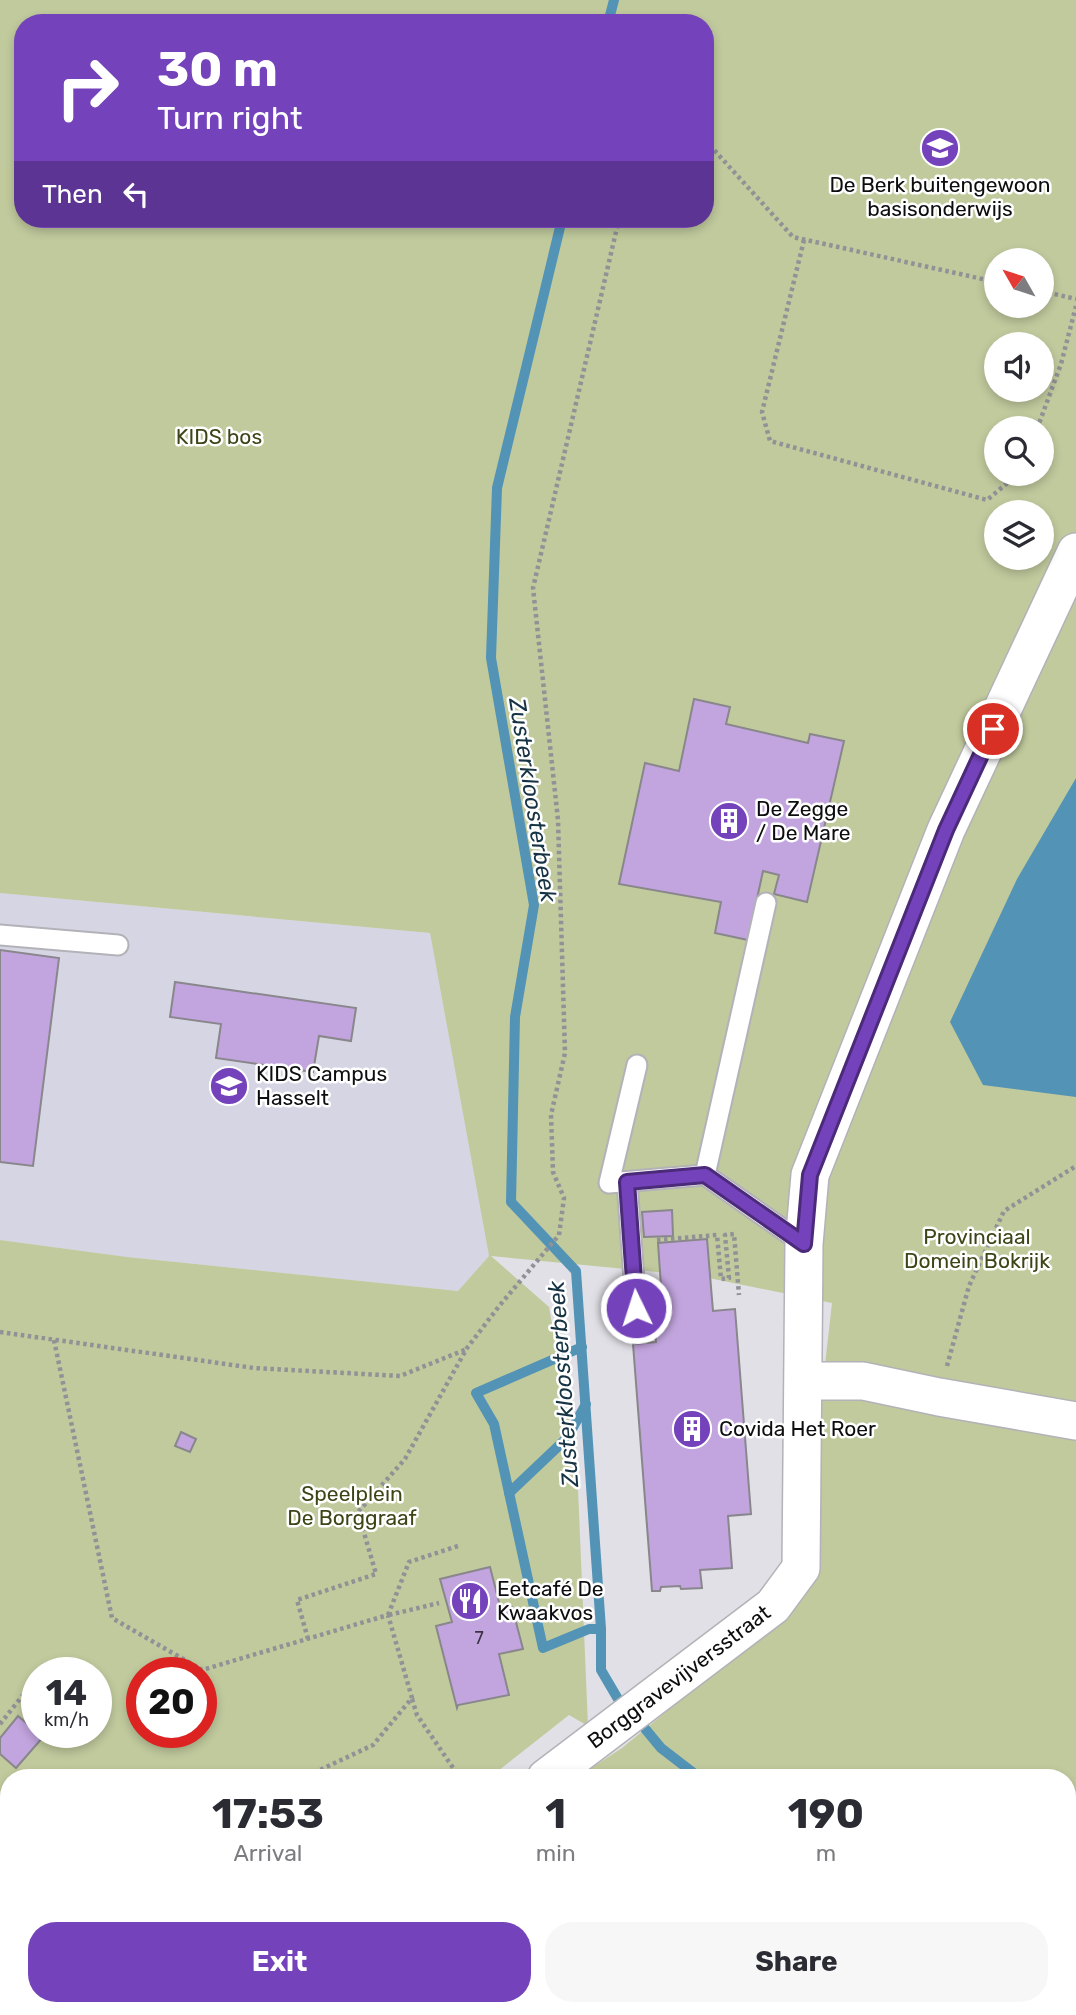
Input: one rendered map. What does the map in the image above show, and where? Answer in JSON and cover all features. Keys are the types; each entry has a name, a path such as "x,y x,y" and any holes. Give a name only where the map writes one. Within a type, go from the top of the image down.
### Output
{"street":[{"name":"Borggravevijversstraat","path":"559,1769 773,1606 801,1568 804,1244 810,1175 936,855 1076,552"},
{"path":"804,1381 863,1381 1076,1421"}],"lane":[{"path":"705,1175 766,904"},
{"path":"0,935 118,945"},
{"path":"637,1065 609,1183 705,1175 804,1244"},
{"path":"627,1182 636,1308"}],"path":[{"path":"714,150 793,237 984,279"},
{"path":"308,1639 297,1600 376,1574 358,1512 405,1459 467,1348 559,1235 564,1198 553,1172 551,1115 565,1053 558,820 533,588 617,228"},
{"path":"804,240 761,412 770,441 987,500 1004,486"},
{"path":"1054,295 1076,299"},
{"path":"1042,416 1061,364 1076,306"},
{"path":"939,1397 970,1286 1003,1211 1076,1166"},
{"path":"632,1242 717,1235 721,1279 729,1278 725,1235 734,1234 739,1295"},
{"path":"0,1332 254,1368 400,1376 467,1348"},
{"path":"54,1340 111,1618 202,1670 388,1615 439,1603"},
{"path":"454,1769 417,1715 388,1615 409,1562 461,1545"},
{"path":"0,1724 21,1698"},
{"path":"322,1769 373,1745 412,1698"}],"shaded area":[{"name":"KIDS Campus Hasselt","path":"0,893 430,933 489,1256 458,1291 127,1257 0,1240"}],"green space":[{"path":"0,0 1076,0 1076,1769 590,1769 622,1748 787,1613 812,1557 821,1488 820,1409 832,1303 699,1276 491,1256 549,1307 567,1411 576,1442 588,1726 569,1715 500,1769 0,1769 0,1240 127,1257 458,1291 489,1256 430,933 0,893"}],"water":[{"path":"1076,778 1076,1097 983,1085 950,1022 1017,879"}],"building":[{"name":"De Zegge / De Mare","path":"694,699 730,707 726,724 808,743 810,734 844,741 807,902 774,894 779,875 763,871 748,940 715,933 721,902 619,884 645,763 679,771"},
{"path":"0,950 59,958 33,1166 0,1162"},
{"path":"175,982 356,1008 351,1041 319,1036 313,1072 216,1058 221,1024 170,1017"},
{"path":"672,1210 673,1236 644,1237 642,1212"},
{"name":"Covida Het Roer","path":"707,1239 713,1311 735,1309 751,1514 728,1516 732,1568 700,1570 702,1588 661,1587 660,1591 652,1591 633,1344 656,1342 651,1287 661,1286 658,1243"},
{"path":"181,1432 196,1439 190,1452 175,1446"},
{"path":"490,1567 501,1610 512,1607 523,1649 499,1654 509,1695 458,1705 457,1708 436,1626 452,1622 440,1579"},
{"path":"18,1716 21,1719 21,1748 33,1748 16,1768 0,1754 0,1738"}],"waterway":[{"name":"Zusterkloosterbeek","path":"610,14 614,0"},
{"name":"Zusterkloosterbeek","path":"560,228 497,488 491,658 534,905 515,1017 511,1202 576,1271 601,1629 601,1670 618,1699"},
{"path":"582,1347 476,1393 494,1424 543,1648 589,1629 601,1629"},
{"path":"509,1493 567,1438 586,1404"},
{"name":"Zusterkloosterbeek","path":"642,1725 661,1748 688,1769"}],"place":[{"name":"De Berk buitengewoon basisonderwijs","path":"940,148"},
{"name":"De Zegge / De Mare","path":"729,821"},
{"name":"KIDS Campus Hasselt","path":"229,1086"},
{"name":"Covida Het Roer","path":"692,1429"},
{"name":"Eetcafé De Kwaakvos","path":"470,1601"}],"route":[{"path":"636,1308 627,1182 705,1175 804,1244 810,1175 946,830 993,729"}],"park label":[{"name":"KIDS bos","path":"219,437"},
{"name":"Provinciaal Domein Bokrijk","path":"977,1249"},
{"name":"Speelplein De Borggraaf","path":"352,1506"}]}
